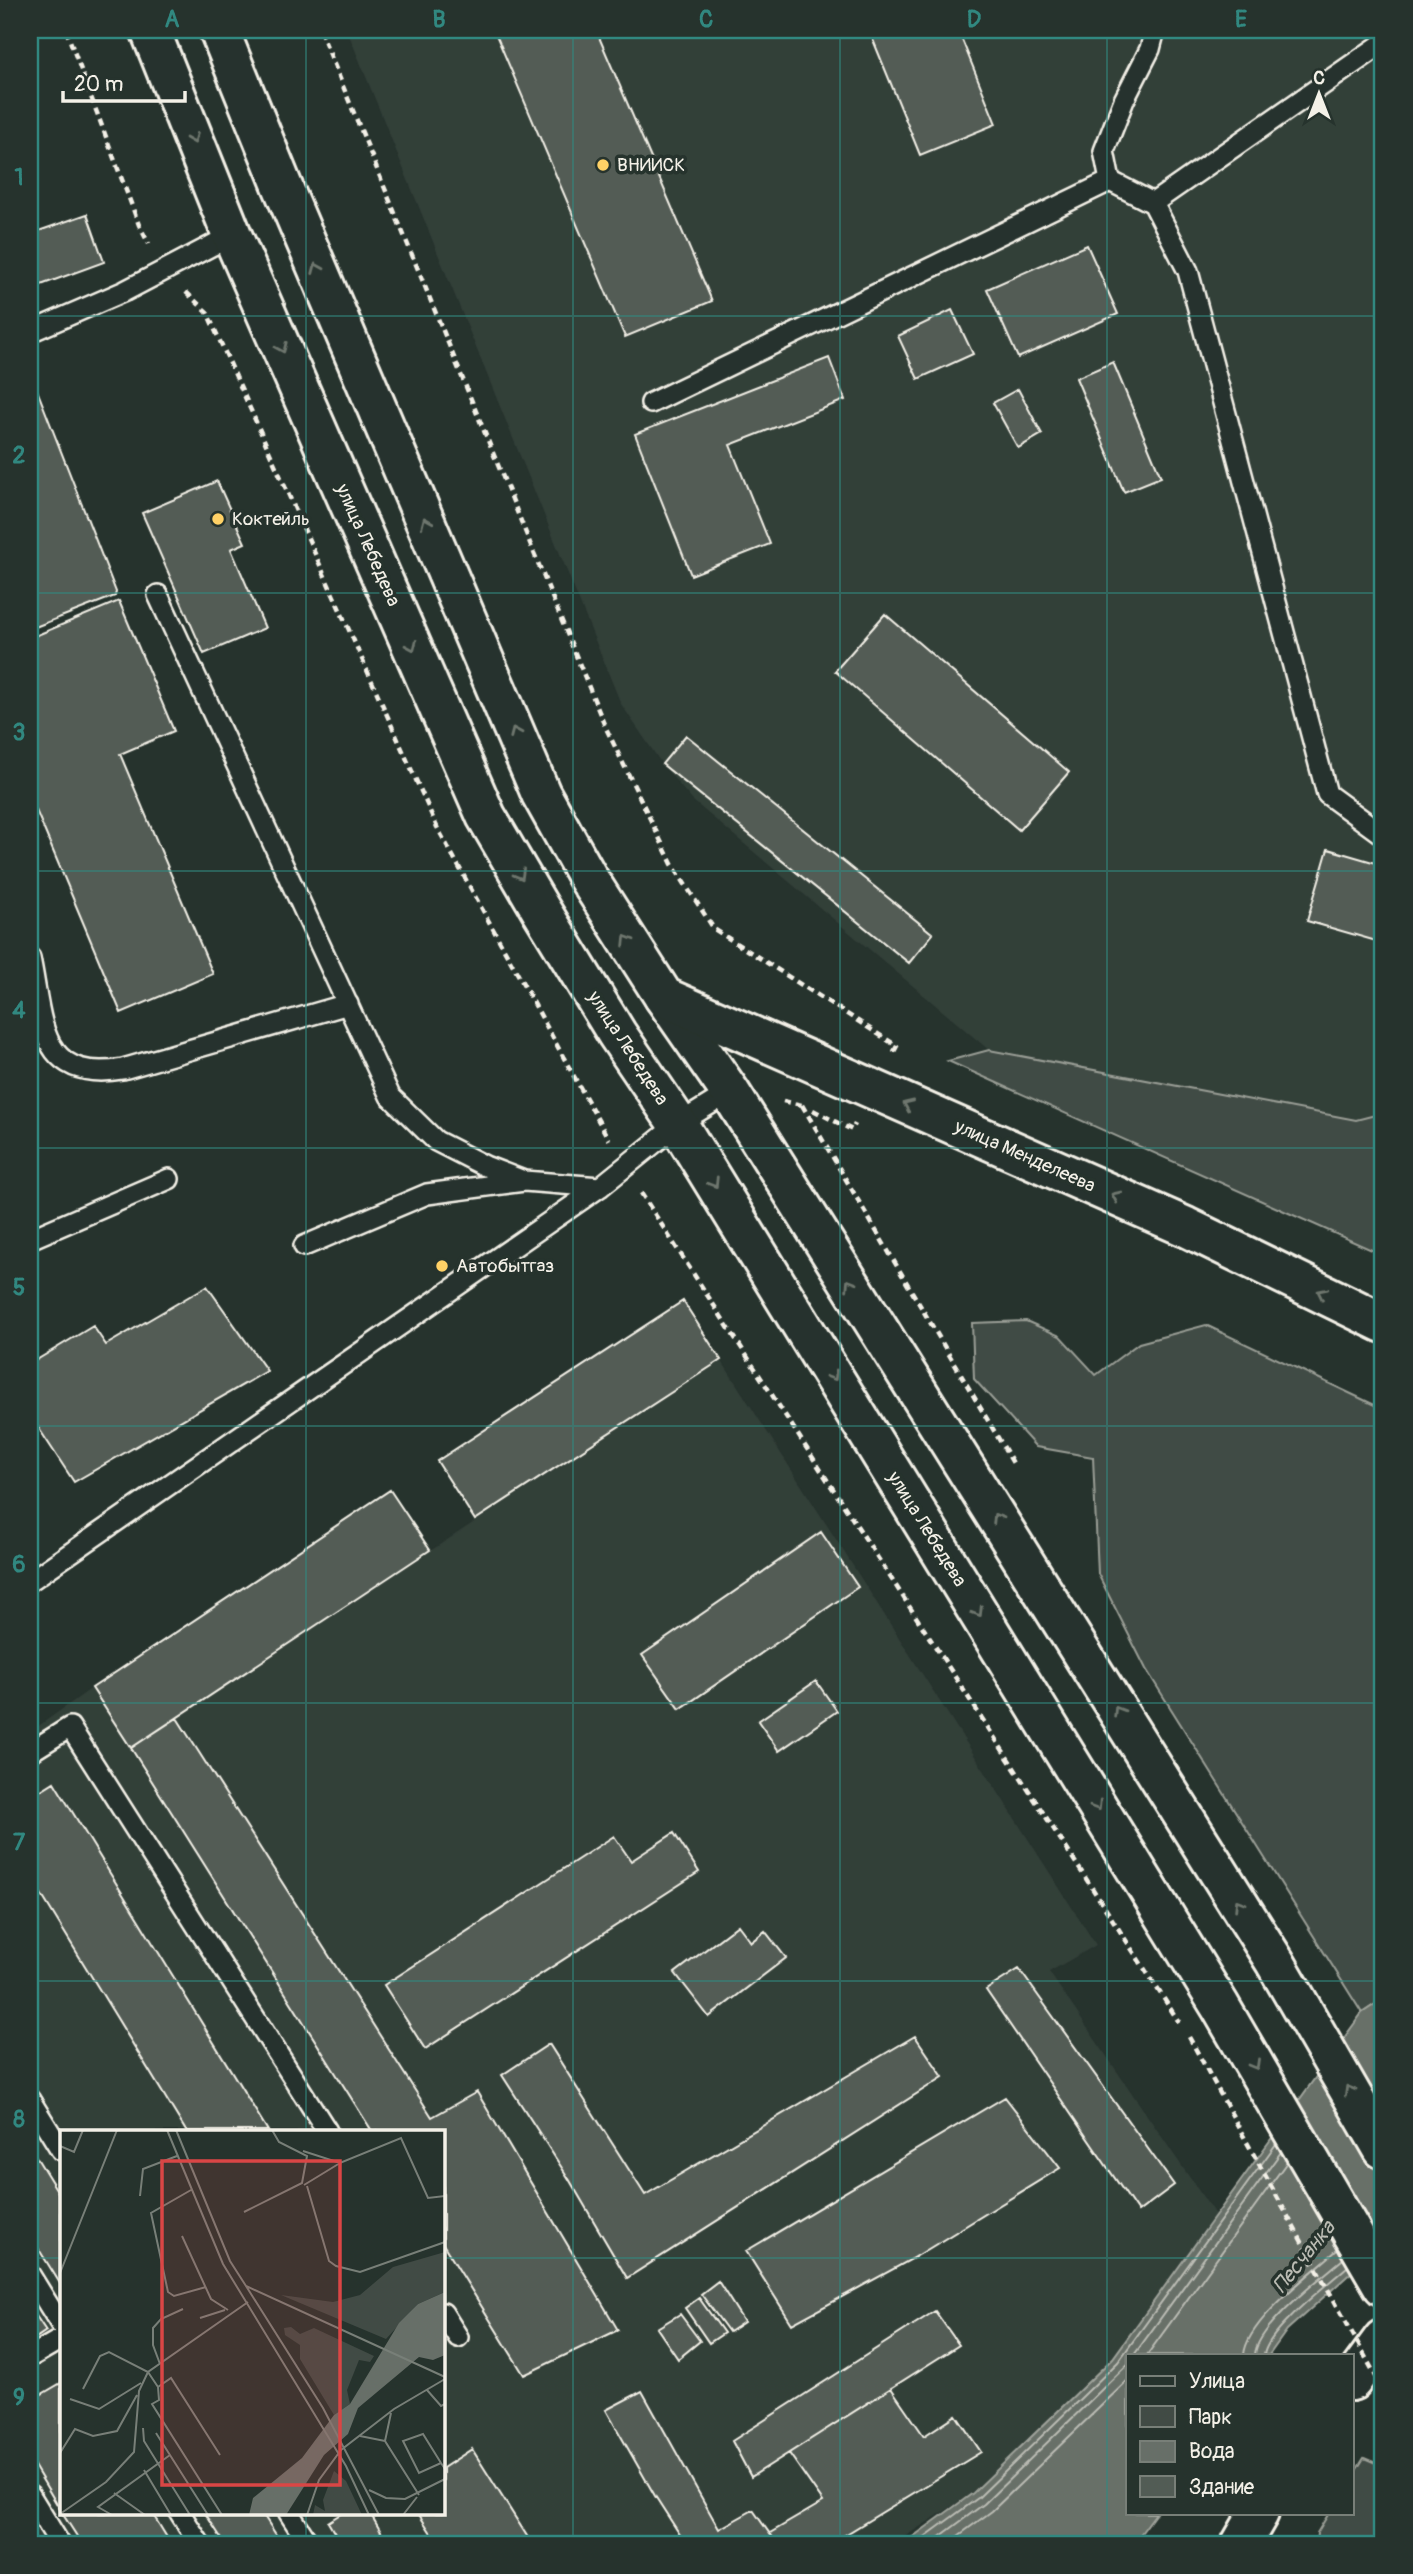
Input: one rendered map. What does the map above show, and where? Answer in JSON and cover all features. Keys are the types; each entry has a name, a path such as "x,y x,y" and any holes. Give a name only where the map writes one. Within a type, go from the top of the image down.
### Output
{"main road":[{"name":"улица Лебедева","path":"150,30 232,235 486,816 610,1023 678,1124 1220,2007 1383,2286"},
{"path":"219,30 541,794 588,878 664,997 730,1093 1275,1962 1383,2149"},
{"name":"улица Менделеева","path":"664,997 1186,1227 1383,1324"},
{"path":"1354,2378 1383,2339"},
{"path":"1241,2544 1258,2514"}],"lane":[{"path":"1110,181 1104,150 1124,100 1150,49 1155,30"},
{"path":"1153,203 1383,43"},
{"path":"1110,181 1153,203 1188,271 1327,794 1383,835"},
{"path":"651,403 1110,181"},
{"path":"30,332 165,271 232,235"},
{"path":"158,595 390,1096 436,1141 485,1166 524,1181"},
{"path":"30,958 48,1044 60,1058 76,1069 98,1073 123,1069 348,1004"},
{"path":"30,1581 600,1187 678,1124 730,1093"},
{"path":"30,1239 169,1179"},
{"path":"304,1246 427,1194 524,1181 600,1187"},
{"path":"30,1752 70,1727 326,2130"},
{"path":"30,2100 60,2148"},
{"path":"30,2275 60,2323"},
{"path":"444,2315 458,2337"},
{"path":"30,2357 60,2340"},
{"path":"30,2495 60,2544"},
{"path":"181,2514 200,2544"},
{"path":"290,2514 309,2544"}],"path":[{"path":"66,30 139,225 165,271 207,312 437,827 624,1167 1181,2025"},
{"path":"320,30 604,724 672,864 714,929 897,1046 852,1130 802,1105"},
{"path":"1188,2037 1383,2389"}],"shaded area":[{"path":"347,30 1383,30 1383,1113 1356,1120 1140,1086 989,1050 692,800 662,764 621,704"},
{"path":"721,1360 1096,1945 1049,1972 1216,2216 1113,2358 973,2493 893,2544 30,2544 30,1732 92,1688 132,1747"}],"green space":[{"path":"989,1050 1356,1120 1383,1113 1383,1255 948,1061"},
{"path":"1026,1321 1060,1336 1096,1375 1139,1343 1206,1325 1383,1409 1383,1999 1362,2013 1146,1669 1098,1574 1093,1457 1036,1447 974,1379 972,1323"},
{"path":"1364,2458 1383,2466 1383,2544 1316,2544 1317,2533 1328,2514 1354,2514 1354,2474"}],"water":[{"name":"Песчанка","path":"1383,1999 1383,2244 1287,2330 1270,2354 1126,2354 1126,2514 1155,2514 1133,2544 903,2544 973,2493 1113,2358 1362,2013"}],"building":[{"name":"ВНИИСК","path":"494,30 596,30 712,301 625,337"},
{"path":"869,30 958,30 996,124 920,155"},
{"path":"87,214 104,262 30,289 30,234"},
{"path":"1087,245 1118,314 1018,358 987,289"},
{"path":"952,310 973,354 918,379 898,336"},
{"path":"829,358 845,400 730,445 770,544 691,575 635,434"},
{"path":"1113,362 1161,477 1124,492 1076,378"},
{"path":"30,372 116,592 115,596 30,629"},
{"path":"1018,389 1042,434 1018,448 993,403"},
{"path":"217,481 245,543 231,549 265,628 204,654 142,513"},
{"path":"119,601 174,731 120,754 213,974 121,1013 30,796 30,638"},
{"path":"885,614 1069,772 1019,830 835,671"},
{"path":"686,735 933,934 909,963 662,764"},
{"path":"1328,849 1383,865 1383,943 1307,921"},
{"path":"207,1286 267,1371 74,1482 30,1415 30,1364 93,1326 106,1345"},
{"path":"683,1301 721,1360 475,1520 437,1461"},
{"path":"390,1490 430,1550 131,1748 92,1688"},
{"path":"821,1532 858,1587 680,1709 642,1655"},
{"path":"816,1681 837,1711 779,1751 758,1721"},
{"path":"177,1718 432,2117 477,2092 618,2330 524,2375 444,2246 444,2130 371,2130 131,1748"},
{"path":"54,1782 267,2130 185,2130 30,1876 30,1797"},
{"path":"674,1833 699,1872 425,2049 384,1985 614,1836 631,1861"},
{"path":"738,1925 751,1942 765,1931 786,1958 709,2017 675,1973"},
{"path":"1019,1969 1174,2185 1138,2212 986,1990"},
{"path":"915,2036 943,2077 627,2278 569,2179 502,2075 549,2044 645,2195"},
{"path":"1005,2097 1060,2168 912,2259 792,2324 746,2251"},
{"path":"30,2147 60,2195 60,2283 30,2235"},
{"path":"718,2281 744,2322 729,2332 701,2294"},
{"path":"699,2298 724,2333 709,2343 685,2308"},
{"path":"30,2307 46,2331 30,2342"},
{"path":"935,2311 959,2345 751,2477 732,2441"},
{"path":"680,2314 700,2341 678,2359 657,2328"},
{"path":"60,2384 60,2509 30,2459 30,2401"},
{"path":"891,2388 924,2436 956,2415 981,2452 830,2544 777,2544 770,2533 823,2502 789,2453"},
{"path":"642,2391 719,2529 753,2510 777,2544 686,2544 606,2410"},
{"path":"472,2449 532,2544 438,2544 419,2514 444,2514 444,2467"},
{"path":"63,2514 153,2514 171,2544 82,2544"},
{"path":"206,2514 263,2514 282,2544 225,2544"},
{"path":"340,2514 371,2514 388,2544 341,2544 328,2522"}],"place":[{"name":"ВНИИСК","path":"603,165"},
{"name":"Коктейль","path":"218,519"},
{"name":"Автобытгаз","path":"442,1266"}]}
